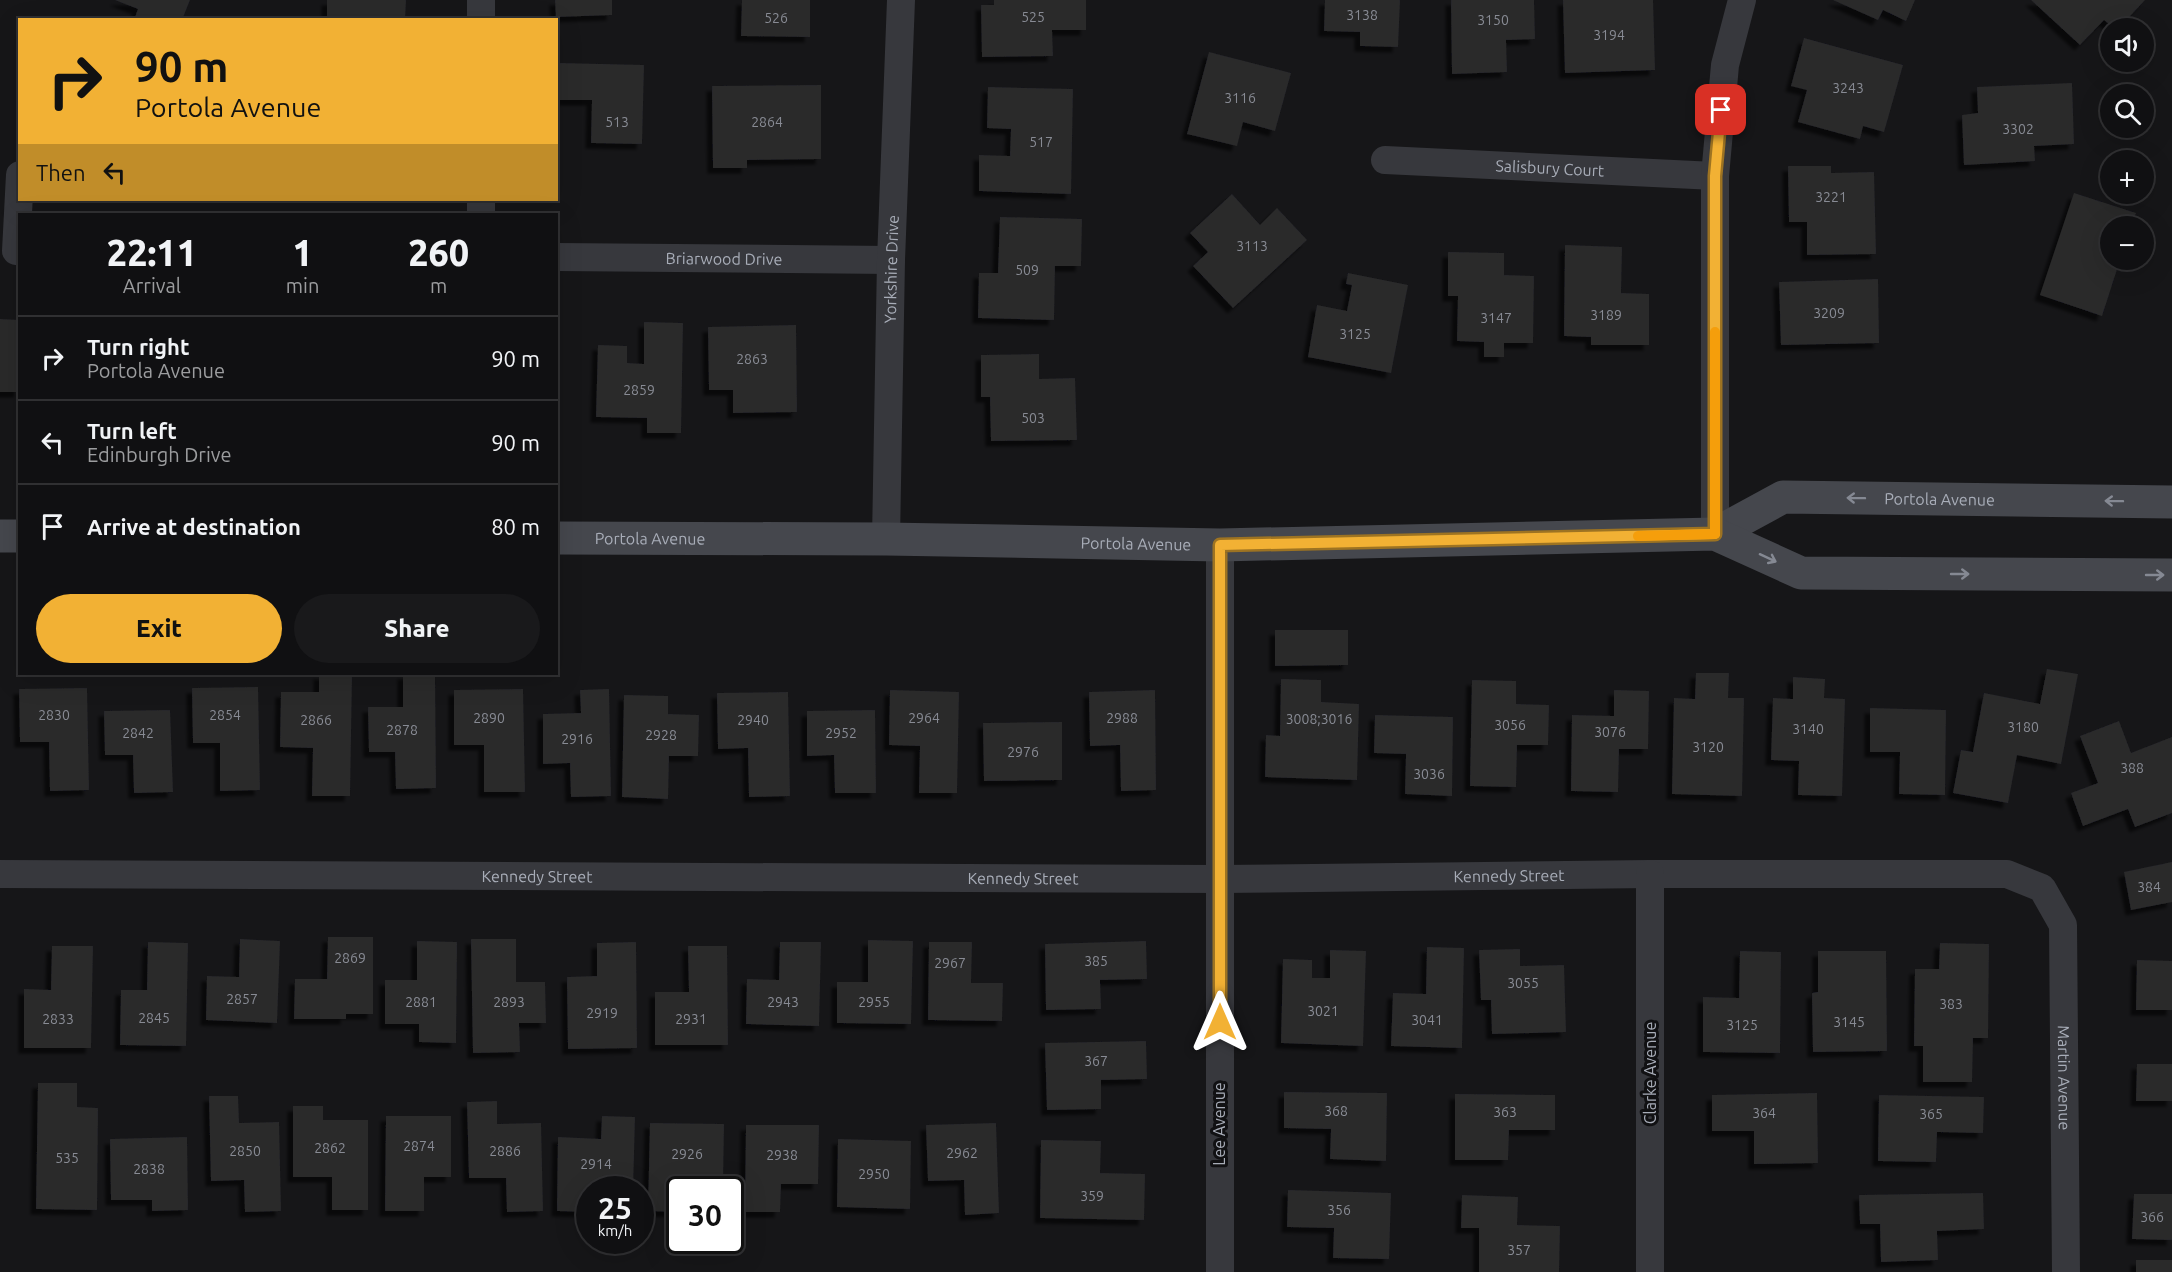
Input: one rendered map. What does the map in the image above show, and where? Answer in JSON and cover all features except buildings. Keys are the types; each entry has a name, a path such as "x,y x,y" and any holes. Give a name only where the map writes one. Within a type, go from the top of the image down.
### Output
{"main road":[{"name":"Portola Avenue","path":"1715,534 1783,497 2172,502"},
{"name":"Portola Avenue","path":"558,538 886,539 1220,545 1715,534 1801,573 2172,575"},
{"path":"0,536 18,536"}],"street":[{"path":"481,0 481,18"},
{"name":"Yorkshire Drive","path":"886,539 891,260 902,0"},
{"path":"1715,534 1715,176 1725,65 1742,0"},
{"name":"Salisbury Court","path":"1384,160 1715,176"},
{"path":"12,251 18,194"},
{"name":"Briarwood Drive","path":"558,257 891,260"},
{"name":"Lee Avenue","path":"1220,545 1220,1272"},
{"name":"Kennedy Street","path":"0,874 1221,879 1650,873 2007,874 2042,888"},
{"name":"Clarke Avenue","path":"1650,873 1650,1272"},
{"name":"Martin Avenue","path":"2042,888 2063,925 2067,1272"}],"slow traffic":[{"path":"1638,536 1715,534 1715,332"}],"route":[{"path":"1220,1022 1220,545 1715,534 1715,176 1721,110"}]}
